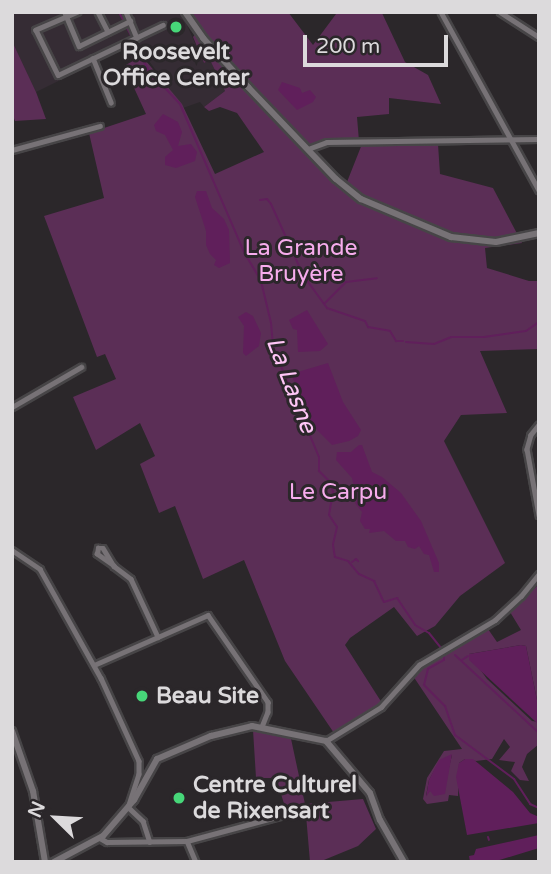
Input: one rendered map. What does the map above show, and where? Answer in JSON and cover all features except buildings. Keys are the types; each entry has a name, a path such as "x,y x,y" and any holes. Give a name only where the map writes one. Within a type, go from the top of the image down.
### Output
{"street":[{"path":"78,12 66,14 36,30 58,75 163,25"},
{"path":"98,12 108,32"},
{"path":"126,12 137,38"},
{"path":"185,12 203,38 308,149 361,199 433,232 487,242 539,233"},
{"path":"441,12 539,190"},
{"path":"500,12 539,37"},
{"path":"66,14 79,46 130,21"},
{"path":"93,58 111,102"},
{"path":"12,149 100,126"},
{"path":"308,149 327,142 539,139"},
{"path":"12,407 81,367"},
{"path":"539,425 531,435 527,449 539,515"},
{"path":"114,566 103,548 98,548 97,554 131,579 158,637"},
{"path":"12,550 40,569 94,665 139,761 139,774 128,807"},
{"path":"326,741 381,708 408,675 436,654 495,620 522,596 539,573"},
{"path":"94,665 206,614 212,617 268,702 268,712 262,727"},
{"path":"54,862 100,838 128,807 157,759 211,736 251,726 326,741 370,793 380,820 404,862"},
{"path":"12,731 36,802 45,862"},
{"path":"128,807 143,821 150,842"},
{"path":"100,838 107,842 187,841 291,813"},
{"path":"187,841 196,862"}],"shaded area":[{"path":"12,12 181,12 204,63 210,60 225,91 204,107 200,102 183,108 136,43 36,92 12,41"},
{"path":"282,82 300,88 302,93 310,90 316,97 313,102 297,110 278,90"},
{"path":"163,114 178,122 182,132 178,146 191,144 197,152 195,161 176,168 165,165 165,157 173,150 165,135 156,131 154,125"},
{"path":"197,191 206,191 212,208 224,219 229,230 230,263 219,268 214,265 216,260 206,245 206,231 195,197"},
{"path":"307,310 328,344 320,351 298,352 297,330 293,329 289,320"},
{"path":"246,312 253,316 261,333 259,346 246,356 243,353 244,326 238,317"},
{"path":"328,363 343,402 361,430 358,436 349,441 332,445 312,425 291,374"},
{"path":"362,445 372,472 401,493 421,521 439,563 439,572 434,572 429,555 424,554 419,546 415,549 408,547 405,541 396,541 384,531 369,533 370,529 365,529 360,521 362,512 355,503 361,493 351,493 355,491 352,478 336,460 337,452 351,452"},
{"path":"526,646 539,710 537,723 469,660 469,654"},
{"path":"452,754 445,794 434,796 430,791 426,797 429,780 439,760"},
{"path":"465,759 473,759 513,792 530,813 539,817 539,823 467,835 456,777 459,763"},
{"path":"539,835 539,848 493,862 470,862 469,856 474,855 476,849"}],"green space":[{"name":"La Grande Bruyère","path":"191,12 288,12 313,45 336,14 382,13 405,62 428,75 441,104 389,98 389,114 357,117 359,141 327,142 308,149 345,187 362,144 438,144 440,174 493,188 522,243 485,248 487,268 529,281 539,281 539,349 480,351 507,413 461,415 444,441 505,563 460,596 435,626 417,636 394,607 350,638 345,645 382,703 334,733 285,661 244,560 203,579 175,506 159,513 140,464 155,456 140,423 96,450 73,397 116,379 105,354 97,357 44,216 104,198 89,133 146,114 124,66 133,61 126,47 136,43 146,61 182,104 215,174 264,152 237,113 220,107 209,111 204,107 225,91 210,60 204,63 193,37 200,28"},
{"path":"12,41 46,119 15,121 12,113"},
{"path":"539,584 539,710 526,646 469,654 487,679 532,721 539,722 539,744 527,754 522,767 529,781 520,780 511,771 515,762 499,760 510,747 504,739 492,759 465,759 459,763 458,796 449,795 448,801 427,804 423,799 427,778 444,751 462,749 413,676 435,659 488,629 497,642 521,630 510,612","holes":["452,755 443,793 436,795 430,790 426,796 429,780 439,762"]},
{"path":"253,730 290,734 305,804 363,799 376,829 358,846 319,862 310,862 306,815 286,810 276,778 256,778"}],"waterway":[{"name":"La Lasne","path":"119,12 131,36"},
{"name":"La Lasne","path":"134,44 149,71 180,104 245,254 261,281 271,323 273,347 319,457 319,471 331,483 333,492 329,515 337,527 333,545 335,557 348,561 359,574 374,581 384,602 397,598 415,625 429,633 441,648"},
{"name":"Le Carpu","path":"260,200 267,199 271,204 303,275 327,308 365,321 368,327 390,331 396,341 403,341"},
{"path":"325,303 346,282 377,278"},
{"name":"Le Carpu","path":"406,342 434,344 451,337 484,337 526,331 539,322"},
{"path":"352,562 356,559 358,561"},
{"name":"La Lasne","path":"444,654 444,660 428,669 424,685 445,706 455,735 514,779 530,804 539,808"},
{"path":"455,655 539,733"},
{"path":"462,660 468,656"}],"place":[{"name":"Roosevelt Office Center","path":"176,27"},
{"name":"Beau Site","path":"142,696"},
{"name":"Centre Culturel de Rixensart","path":"179,798"}]}
